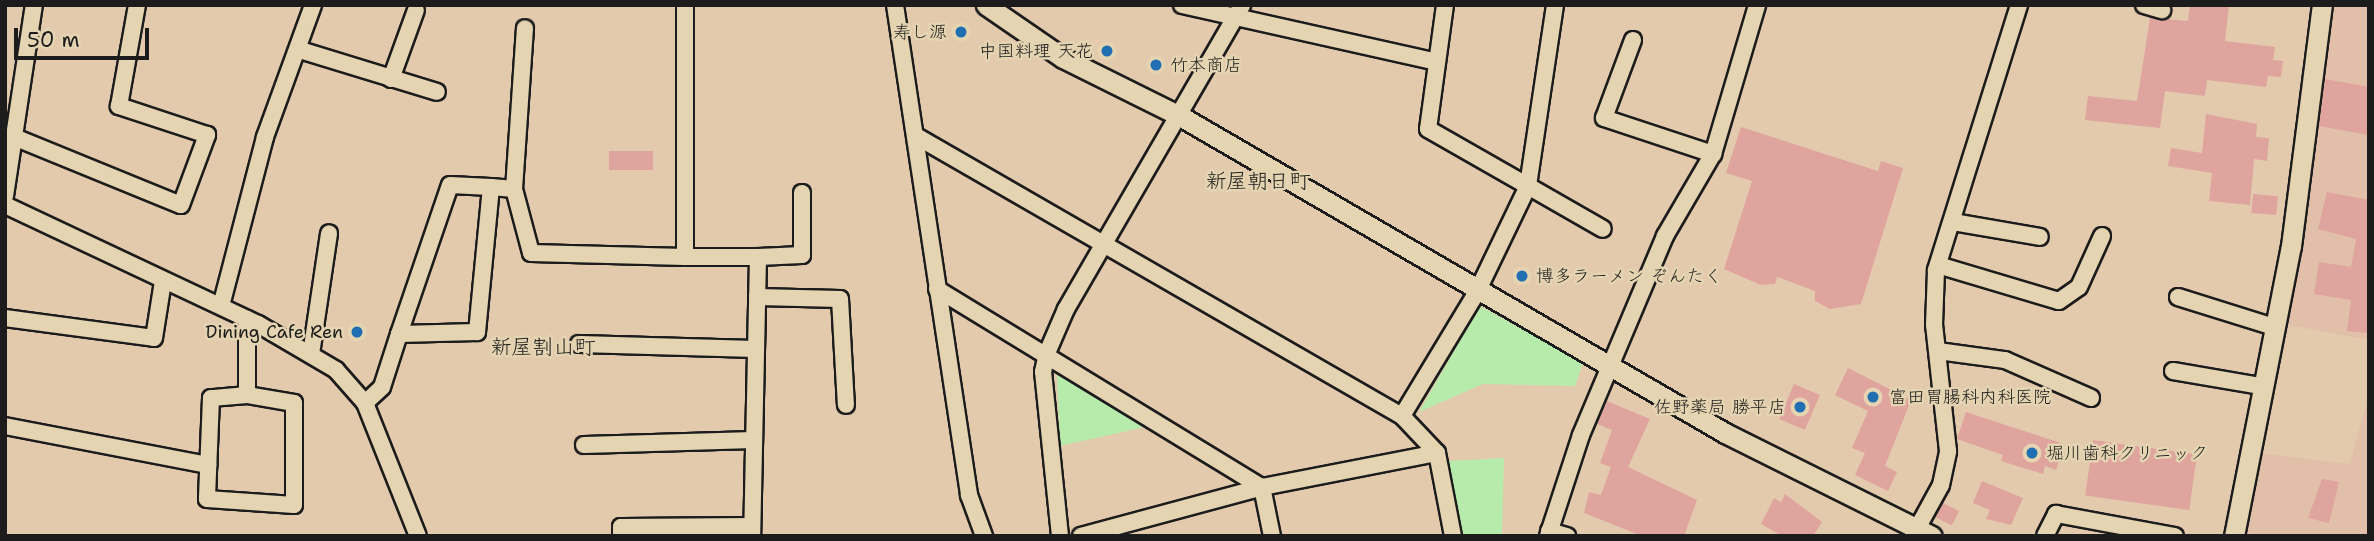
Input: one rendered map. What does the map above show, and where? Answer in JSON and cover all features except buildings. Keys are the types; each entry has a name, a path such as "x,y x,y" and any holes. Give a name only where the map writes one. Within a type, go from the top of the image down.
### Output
{"street":[{"path":"5,196 34,5"},
{"path":"14,137 181,205 207,135 119,106 137,5"},
{"path":"220,306 265,137 300,50 313,5"},
{"path":"685,5 685,257"},
{"path":"895,5 969,495 984,536"},
{"path":"986,5 1063,58 1180,116 1477,292 1614,367 1725,433 1922,533 1941,485 1948,451 1938,351 1938,265 2019,5"},
{"path":"1182,5 1234,21 1437,62"},
{"path":"1060,536 1043,372 1047,353 1242,5"},
{"path":"1446,5 1428,129 1603,229"},
{"path":"1402,416 1477,292 1528,186 1555,5"},
{"path":"1567,536 1548,533 1665,236 1713,155 1757,5"},
{"path":"2144,5 2162,10"},
{"path":"2234,536 2260,386 2291,246 2322,5"},
{"path":"391,79 416,10"},
{"path":"525,28 514,189 531,253 685,257 802,255 802,193"},
{"path":"1633,40 1604,118 1713,155"},
{"path":"300,50 437,92"},
{"path":"916,136 1402,416 1437,453 1453,536"},
{"path":"365,403 382,387 450,185 514,189"},
{"path":"399,334 477,332 491,187"},
{"path":"5,205 247,319 335,370 365,403 418,536"},
{"path":"1953,222 2040,237"},
{"path":"311,354 329,233"},
{"path":"1938,265 2059,301 2079,287 2102,236"},
{"path":"621,536 621,527 752,531 758,257"},
{"path":"5,318 153,338 163,281"},
{"path":"937,289 1047,353 1262,487 1272,536"},
{"path":"757,297 841,299 846,405"},
{"path":"2178,298 2274,327"},
{"path":"247,319 247,395"},
{"path":"579,344 755,349"},
{"path":"1938,351 2005,360 2091,398"},
{"path":"2173,371 2260,386"},
{"path":"247,395 294,403 294,505 206,499 211,398 247,395"},
{"path":"5,426 208,466"},
{"path":"584,445 754,440"},
{"path":"1081,536 1262,487 1437,453"},
{"path":"2045,536 2056,514 2175,536"}],"shaded area":[{"path":"2331,5 2369,5 2369,340 2284,324"},
{"path":"2369,392 2369,536 2244,536 2258,453 2350,464"}],"green space":[{"path":"1480,306 1583,363 1575,386 1483,384 1419,412"},
{"path":"1063,369 1149,426 1060,446 1057,374"},
{"path":"1504,458 1502,536 1459,536 1449,461"}],"place":[{"name":"寿し源","path":"961,32"},
{"name":"中国料理 天花","path":"1107,51"},
{"name":"竹本商店","path":"1156,65"},
{"name":"博多ラーメン ぞんたく","path":"1522,276"},
{"name":"Dining Cafe Ren","path":"357,332"},
{"name":"富田胃腸科内科医院","path":"1873,397"},
{"name":"佐野薬局 勝平店","path":"1800,407"},
{"name":"堀川歯科クリニック","path":"2032,453"}],"district":[{"name":"新屋朝日町","path":"1258,181"},
{"name":"新屋割山町","path":"543,347"}]}
